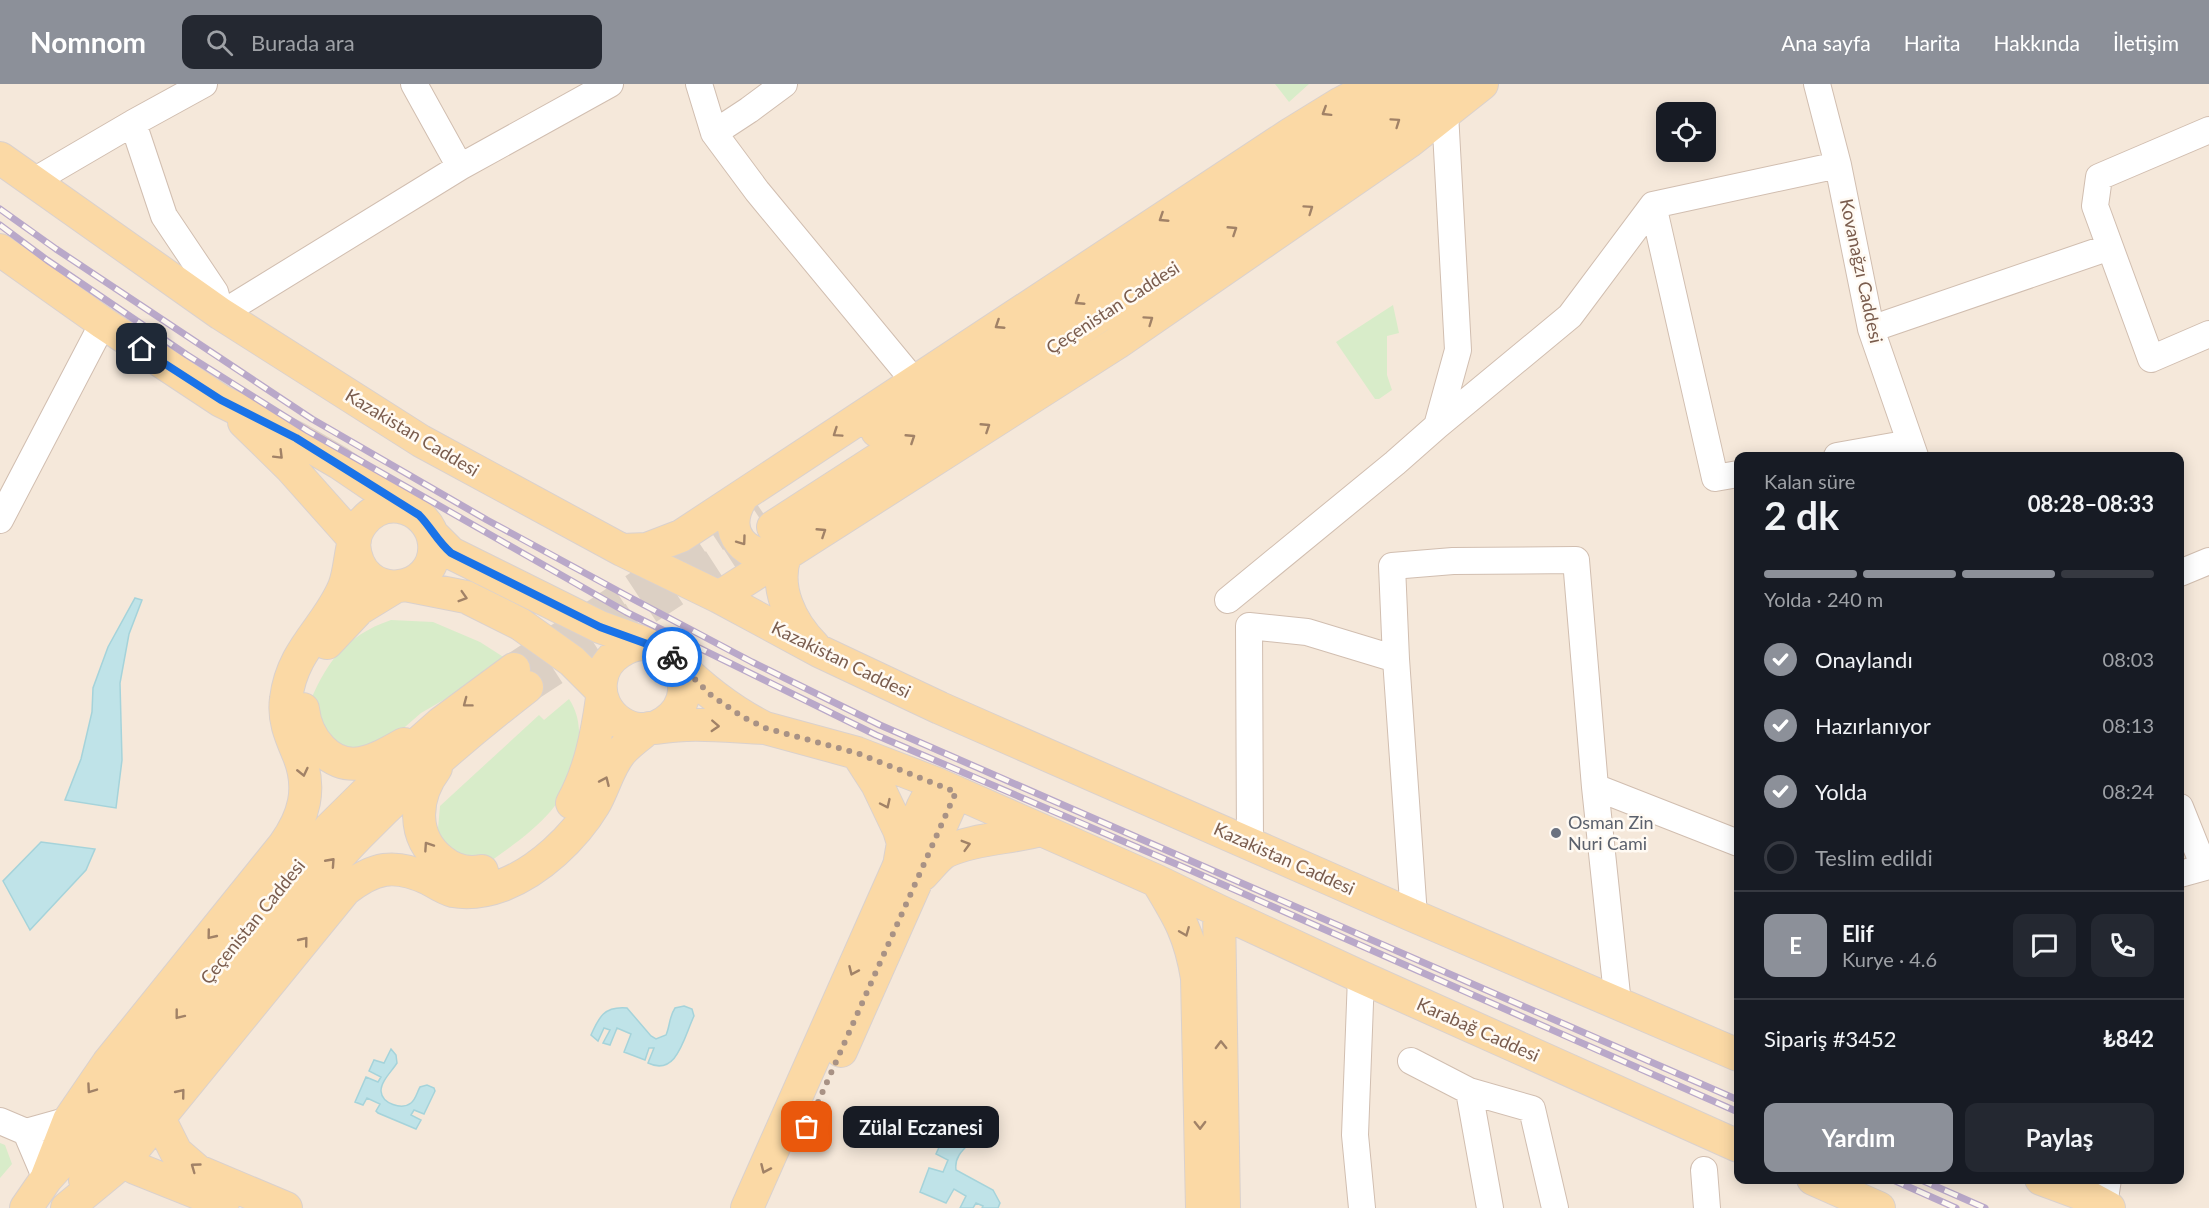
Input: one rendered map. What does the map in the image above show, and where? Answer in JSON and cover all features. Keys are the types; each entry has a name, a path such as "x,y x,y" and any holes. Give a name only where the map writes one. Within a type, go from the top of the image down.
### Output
{"main road":[{"path":"622,550 647,549 758,510 914,381 1289,135 1378,84"},
{"name":"Çeçenistan Caddesi","path":"758,510 1321,145 1408,84"},
{"path":"719,597 1117,343 1410,141 1447,99 1482,84"},
{"name":"Çeçenistan Caddesi","path":"758,510 1351,153 1447,99"},
{"name":"Kazakistan Caddesi","path":"0,158 221,314 421,441 622,550 719,597 819,651 950,713 1734,1053"},
{"path":"0,250 103,323 221,400 305,443 419,515 428,524 435,546 428,568 421,577 359,609 328,641 305,687 303,708 311,738 327,754 342,761 360,763 448,734"},
{"path":"221,400 290,467 355,542 355,556 359,567 377,583 466,597 520,624 572,661 601,694 609,711 620,722 634,728 700,725 765,728"},
{"path":"758,510 736,505 733,519 740,541 751,552 760,556 785,556"},
{"path":"46,1179 69,1120 108,1063 284,845 300,820 304,806 305,781 303,768 287,726 285,708 287,689 304,648 337,602 343,589 361,525 377,511 387,507 407,509"},
{"path":"433,535 451,553 460,558 600,627 666,652 712,696 743,717 765,728"},
{"path":"678,577 675,556 681,536"},
{"path":"785,556 780,578 786,602 799,628 819,651"},
{"path":"448,734 432,774 424,787 420,801 419,826 423,839 438,859 463,872 477,872 507,862 526,851 566,814 587,768 597,732 604,670 612,658 630,647 651,646"},
{"path":"66,1208 124,1161 160,1120 334,903 359,879 374,872 392,868 408,871 451,890 469,893 504,885 555,852 593,805 620,754 652,727 673,716 683,700 684,681 677,663"},
{"name":"Çeçenistan Caddesi","path":"27,1208 46,1179 89,1131 291,872 362,796 521,678"},
{"name":"Karabağ Caddesi","path":"765,728 857,753 946,788 1157,880 1361,977 1734,1144"},
{"name":"Çeçenistan Caddesi","path":"66,1208 125,1122 307,891 448,734"},
{"path":"857,753 877,784 899,830 908,874"},
{"path":"770,1208 879,939 908,874 923,806 946,788"},
{"path":"908,874 943,853 968,844 1041,830"},
{"path":"1157,880 1180,919 1192,947 1197,978 1202,1208"},
{"path":"1219,911 1224,1208"},
{"path":"747,1208 879,939"},
{"path":"160,1120 176,1152 198,1171 286,1208"},
{"path":"124,1161 135,1168 234,1208"},
{"path":"1824,1184 1879,1208"},
{"path":"2055,1184 2087,1196 2107,1197"}],"street":[{"path":"32,182 204,84"},
{"path":"414,84 460,167"},
{"path":"133,123 164,216 215,292 221,314 460,167 610,84"},
{"path":"699,84 714,134 764,200 914,381"},
{"path":"714,134 784,84"},
{"name":"Kovanağzı Caddesi","path":"1817,84 1838,165 1871,329 1913,450"},
{"path":"1437,426 1458,350 1447,99"},
{"path":"2209,130 2099,177 2095,206 2151,359 2209,334"},
{"path":"1228,600 1570,316 1653,205 1838,165"},
{"path":"1653,205 1715,478 1734,475"},
{"path":"1871,329 2110,247"},
{"path":"0,520 103,323"},
{"path":"1888,452 1913,450"},
{"path":"1414,916 1396,659 1392,566 1453,561 1576,560 1595,787 1618,1004"},
{"path":"2184,571 2209,561"},
{"path":"1250,844 1249,626 1307,632 1396,659"},
{"path":"1595,787 1734,841"},
{"path":"2184,816 2207,866 2184,873"},
{"path":"1361,977 1355,1135 1362,1208"},
{"path":"1411,1061 1469,1091 1532,1109 1555,1208"},
{"path":"1469,1091 1490,1208"},
{"path":"0,1121 26,1132 69,1120"},
{"path":"26,1132 46,1179"},
{"path":"1704,1170 1707,1208"}],"shaded area":[{"path":"0,84 2209,84 2209,1208 0,1208"}],"green space":[{"path":"1275,84 1309,84 1289,102"},
{"path":"1393,305 1399,333 1387,336 1387,375 1392,390 1379,399 1375,399 1336,342"},
{"path":"391,620 433,622 480,642 505,658 497,669 421,713 375,753 341,764 307,710 321,679 338,654 360,634"},
{"path":"569,699 578,720 579,743 576,764 559,800 533,829 484,866 456,862 437,840 440,806 539,715 544,720"},
{"path":"0,1143 5,1145 12,1164 0,1178"}],"water":[{"path":"135,598 142,600 129,634 120,683 122,760 116,808 65,800 81,759 92,712 93,688 108,647"},
{"path":"41,842 95,849 86,870 30,930 3,881"},
{"path":"684,1006 692,1009 694,1016 678,1053 666,1065 658,1066 648,1063 654,1048 649,1048 645,1060 624,1052 631,1034 617,1028 610,1045 603,1043 610,1030 604,1028 598,1041 591,1035 603,1014 613,1009 627,1008 656,1039 666,1035 675,1008"},
{"path":"391,1049 396,1055 397,1063 381,1087 382,1096 385,1099 398,1106 403,1106 413,1101 420,1087 427,1085 435,1091 424,1114 414,1110 411,1115 421,1120 416,1129 378,1113 376,1111 380,1104 367,1098 363,1105 355,1102 366,1077 378,1082 381,1077 369,1071 374,1060 384,1063"},
{"path":"954,1113 969,1123 974,1139 958,1157 956,1170 993,1190 1000,1203 998,1208 982,1208 983,1206 976,1203 973,1208 960,1208 966,1196 954,1189 946,1203 920,1192 929,1168 943,1172 948,1160 936,1154 945,1134 958,1139 961,1132 948,1127"}],"tunnel":[{"path":"514,669 759,507"},
{"path":"527,687 765,532"}],"railway":[{"path":"0,209 56,249 312,419 487,520 752,662 880,725 1734,1098"},
{"path":"0,225 47,260 187,355 308,431 626,612 876,735 1190,870 1734,1110"},
{"path":"1902,1184 1956,1208"},
{"path":"1930,1184 1985,1208"}],"way so far":[{"path":"672,657 712,696 728,708 765,728 857,753 956,792 807,1127"}],"place":[{"name":"Osman Zin Nuri Cami","path":"1556,833"},
{"name":"Zülal Eczanesi","path":"807,1127"}],"route":[{"path":"142,349 221,400 265,421 339,463 419,515 428,524 433,535 451,553 600,627 661,649 672,657"}]}
